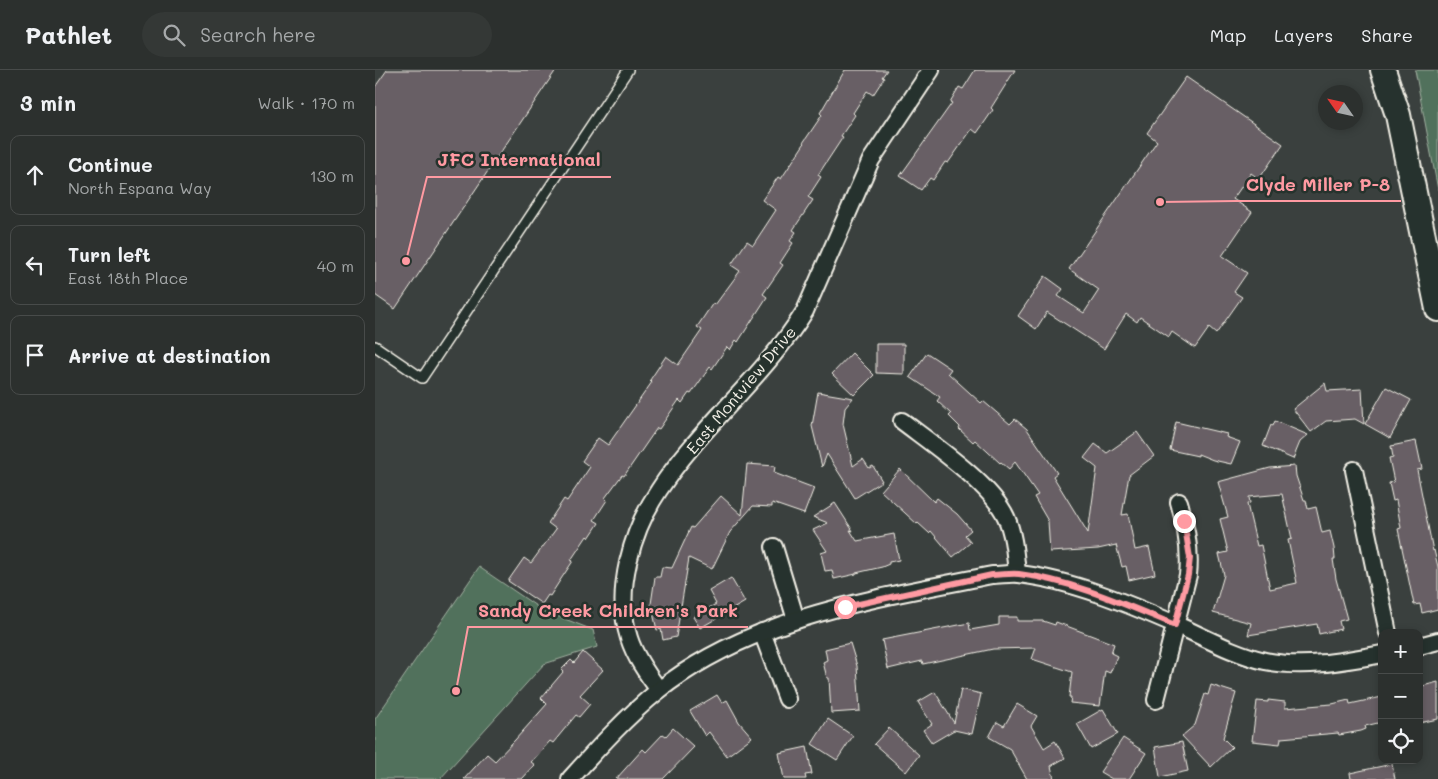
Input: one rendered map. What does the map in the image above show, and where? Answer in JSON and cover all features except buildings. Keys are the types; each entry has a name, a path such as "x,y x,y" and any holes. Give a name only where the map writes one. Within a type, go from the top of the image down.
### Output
{"street":[{"name":"East Montview Drive","path":"659,690 644,669 634,650 623,616 623,592 639,528 658,491 679,463 770,360 792,332 805,311 871,160 931,70"},
{"path":"1383,70 1398,115 1438,309"},
{"path":"902,421 947,455 984,488 1002,509 1012,534 1017,573"},
{"path":"1355,470 1387,629"},
{"path":"1156,700 1188,575 1190,558 1179,502"},
{"path":"774,547 796,620"},
{"path":"570,779 612,733 659,690 709,657 763,632 796,620 992,575 1017,573 1085,589 1218,644 1267,661 1296,664 1329,663 1378,655"},
{"path":"763,632 787,699"},
{"path":"1423,645 1438,641"}],"lane":[{"path":"375,346 422,378 628,70"}],"green space":[{"path":"1415,70 1438,70 1438,190"},
{"path":"479,567 542,610 593,630 597,647 544,664 440,779 375,779 375,719"}],"place":[{"name":"Clyde Miller P-8","path":"1160,202"},
{"name":"JFC International","path":"406,261"},
{"name":"Sandy Creek Children's Park","path":"456,691"}],"route":[{"path":"845,607 992,575 1017,573 1085,589 1175,625 1188,575 1190,558 1184,521"}]}
